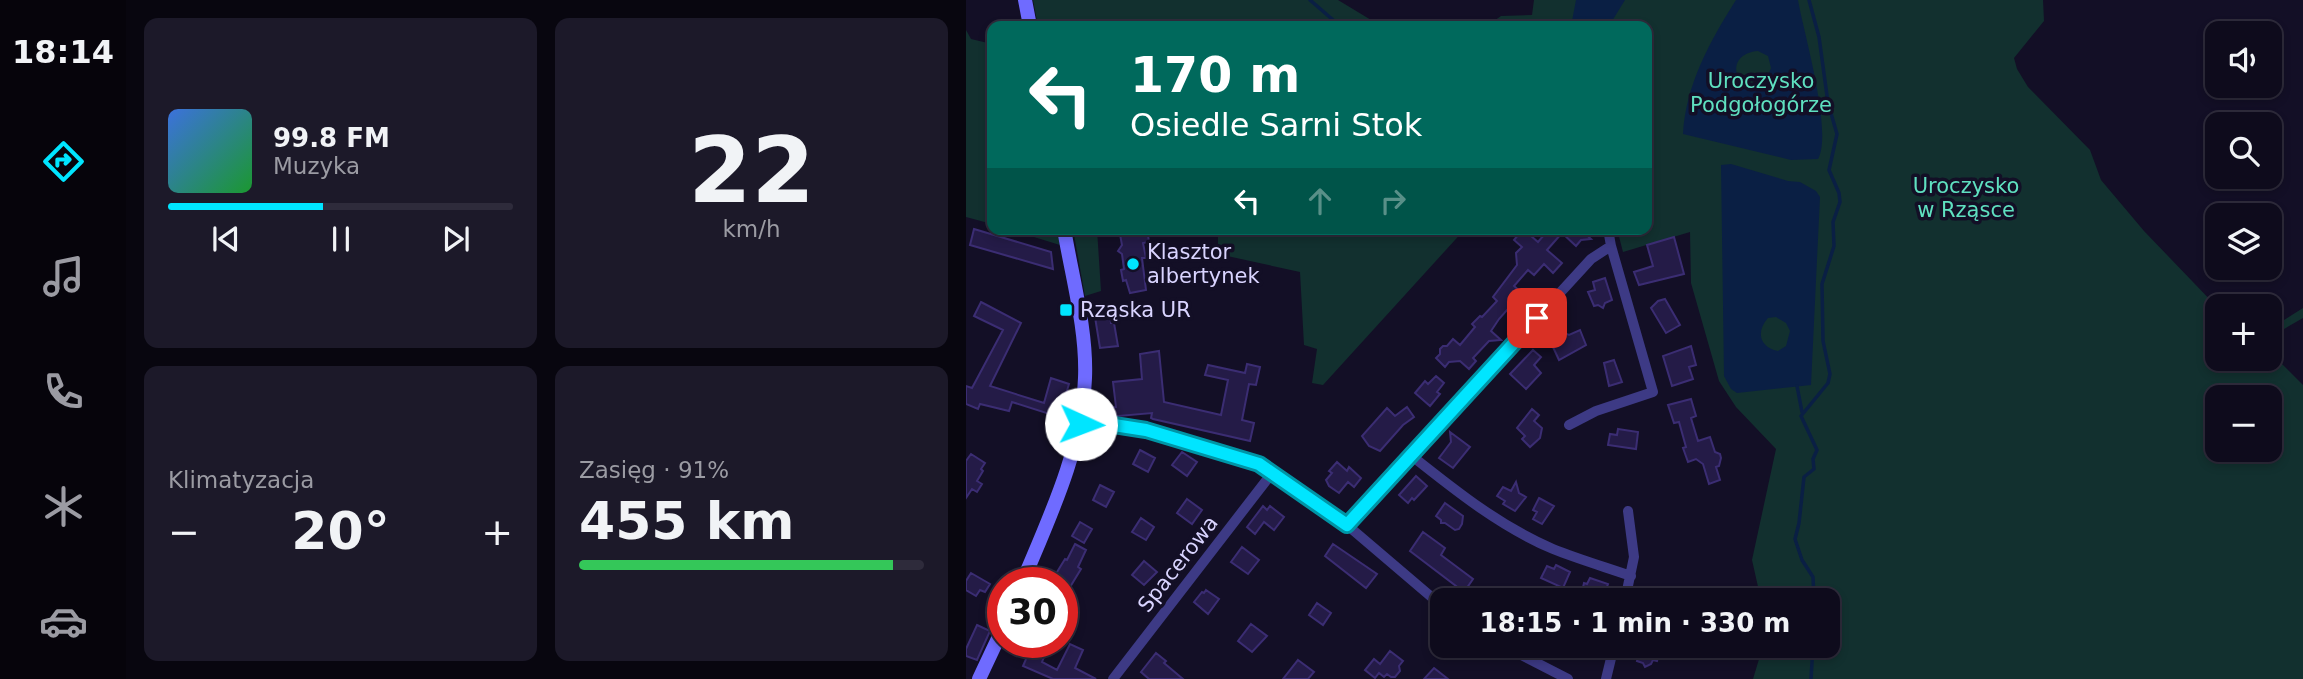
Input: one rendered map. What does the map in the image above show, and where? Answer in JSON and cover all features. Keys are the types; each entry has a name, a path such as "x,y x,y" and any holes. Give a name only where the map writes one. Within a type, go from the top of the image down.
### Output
{"street":[{"path":"1026,0 1029,21"},
{"path":"1029,567 1081,424 1085,376 1083,340 1065,235"},
{"path":"1569,425 1596,411 1653,392 1609,235"},
{"path":"1347,525 1591,259 1612,246"},
{"path":"1081,424 1114,425 1167,435 1259,464 1347,525 1430,596"},
{"path":"1412,456 1489,514 1552,548 1631,576"},
{"name":"Spacerowa","path":"1117,678 1272,473"},
{"path":"1628,511 1634,557 1628,588"},
{"path":"979,679 989,658"},
{"path":"1528,658 1569,679"},
{"path":"1606,679 1612,658"}],"green space":[{"path":"1033,0 1338,0 1373,21 1037,21"},
{"path":"1534,0 2043,0 2044,21 2014,58 2017,69 2028,87 2090,150 2101,180 2144,231 2205,295 2205,371 2282,371 2282,364 2303,385 2303,679 1753,679 1759,658 1840,658 1840,588 1758,588 1752,560 1776,449 1736,407 1719,381 1691,283 1690,232 1623,252 1619,235 1652,235 1652,21 1494,21 1501,16 1532,15"},
{"path":"966,30 971,39 987,43 987,223 966,217"},
{"path":"1028,235 1058,235 1060,245"},
{"path":"1074,235 1097,235 1101,291 1085,296"},
{"path":"1218,235 1460,235 1323,385 1312,383 1317,349 1304,345 1300,272 1218,254"},
{"path":"2303,308 2303,318 2282,330 2282,321"}],"water":[{"path":"1576,0 1625,0 1612,21 1572,21"},
{"path":"1736,0 1798,0 1820,106 1822,146 1818,159 1791,160 1683,134 1694,80","holes":["1758,51 1768,56 1771,68 1763,83 1754,88 1746,87 1736,72 1738,63 1744,55"]},
{"path":"1731,164 1800,182 1816,191 1820,197 1811,385 1737,393 1731,389 1724,376 1721,165","holes":["1776,317 1786,323 1790,331 1786,346 1778,351 1767,346 1761,333 1768,318"]}],"building":[{"path":"974,229 1051,252 1053,269 970,245"},
{"name":"Klasztor albertynek","path":"1120,235 1148,235 1149,242 1143,243 1146,258 1142,258 1146,290 1130,293 1126,280 1123,281 1122,254 1118,251 1122,245"},
{"path":"1518,235 1530,235 1538,242 1544,235 1560,235 1547,250 1562,263 1553,273 1544,264 1534,275 1528,270 1514,286 1522,293 1491,331 1501,340 1489,341 1473,358 1476,361 1469,369 1460,361 1449,362 1445,367 1436,358 1440,349 1453,339 1460,345 1475,327 1472,324 1497,301 1493,297 1517,265 1516,253 1522,247 1514,240"},
{"path":"1564,235 1587,235 1591,239 1581,240 1576,246"},
{"path":"1674,237 1684,274 1639,285 1634,272 1653,266 1647,245"},
{"path":"1605,278 1612,300 1605,303 1603,308 1594,306 1588,292 1595,290 1593,282"},
{"path":"1665,299 1680,325 1666,333 1651,308 1658,301"},
{"path":"981,302 1021,323 990,386 1044,403 1051,378 1069,384 1059,417 1012,402 1009,411 980,404 978,409 966,404 966,386 972,388 1003,330 974,316"},
{"path":"1110,315 1118,346 1100,348 1095,317"},
{"path":"1557,327 1559,331 1569,335 1580,330 1586,345 1559,360 1546,332"},
{"path":"1691,346 1696,365 1689,367 1693,379 1672,386 1663,356"},
{"path":"1533,350 1541,357 1534,365 1541,373 1526,389 1510,374"},
{"path":"1159,351 1164,402 1221,415 1228,380 1205,375 1208,365 1245,373 1247,364 1260,367 1256,385 1249,384 1242,420 1254,423 1250,441 1153,419 1152,413 1107,417 1106,408 1116,407 1113,382 1142,379 1140,354"},
{"path":"1614,360 1622,382 1609,386 1604,363"},
{"path":"1436,376 1444,383 1437,392 1440,394 1430,406 1415,393 1425,381 1428,384"},
{"path":"1691,399 1696,416 1691,418 1698,441 1710,437 1715,452 1720,454 1721,458 1719,466 1716,467 1720,480 1709,484 1703,464 1696,459 1688,462 1679,422 1674,423 1668,405"},
{"path":"1407,407 1414,417 1403,425 1380,451 1369,446 1362,436 1387,408 1395,416"},
{"path":"1532,409 1539,415 1534,421 1542,428 1540,438 1530,447 1517,428"},
{"path":"1618,429 1638,432 1636,449 1608,445 1610,434 1617,435"},
{"path":"1450,432 1470,447 1453,468 1439,458 1451,442"},
{"path":"1140,450 1155,458 1148,472 1133,464"},
{"path":"1182,452 1197,462 1187,476 1172,465"},
{"path":"971,454 985,463 977,481 982,484 977,492 972,489 966,498 966,461"},
{"path":"1337,462 1347,471 1349,467 1361,478 1354,487 1348,482 1339,493 1329,486 1326,480 1332,473 1329,471"},
{"path":"1416,476 1427,486 1408,503 1399,495"},
{"path":"1516,482 1519,493 1526,497 1515,511 1503,504 1505,501 1497,496 1503,487 1511,491"},
{"path":"1100,485 1114,492 1106,507 1093,500"},
{"path":"1539,498 1554,506 1542,524 1533,519 1537,512 1533,510"},
{"path":"1187,499 1202,510 1192,524 1177,513"},
{"path":"1445,503 1463,516 1459,529 1455,530 1441,523 1436,516"},
{"path":"1263,506 1267,510 1270,506 1284,517 1274,530 1264,522 1255,534 1247,527"},
{"path":"1141,518 1154,527 1146,540 1132,532"},
{"path":"1080,522 1092,529 1084,543 1072,536"},
{"path":"1423,532 1445,548 1441,555 1473,579 1467,588 1459,588 1410,551"},
{"path":"1075,544 1086,550 1078,567 1060,567 1065,559 1067,560"},
{"path":"1333,544 1377,574 1366,588 1325,556"},
{"path":"1242,547 1259,560 1248,574 1231,562"},
{"path":"1144,561 1157,572 1144,585 1132,575"},
{"path":"1556,565 1570,572 1563,588 1541,578 1547,566 1554,569"},
{"path":"971,573 987,582 987,589 985,592 980,590 976,596 966,590 966,581"},
{"path":"1590,578 1608,584 1606,588 1583,588 1584,583 1587,584"},
{"path":"1206,590 1219,599 1208,614 1194,602"},
{"path":"1317,603 1331,613 1323,625 1309,615"},
{"path":"1251,624 1267,636 1252,652 1238,641"},
{"path":"977,625 987,630 987,638 977,660 966,656 966,649"},
{"path":"1078,648 1083,650 1075,668 1096,679 1053,679 1023,666 1026,658 1044,658 1042,662 1057,670 1063,658 1078,658"},
{"path":"1390,651 1403,661 1395,677 1387,674 1384,677 1379,673 1375,678 1365,670 1374,659 1380,664"},
{"path":"1156,653 1183,679 1149,679 1141,672"},
{"path":"1638,658 1658,658 1645,667 1637,661"},
{"path":"1298,660 1314,672 1308,679 1283,679"},
{"path":"1434,668 1448,679 1424,679"}],"waterway":[{"path":"1310,0 1334,21"},
{"path":"1809,0 1819,37 1828,103 1837,134 1829,170 1840,202 1833,222 1834,246 1822,284 1823,341 1830,374 1828,383 1801,416 1817,450 1813,459 1814,469 1804,477 1795,539 1802,560 1813,577 1813,588"},
{"path":"1797,386 1802,412"},
{"path":"1811,679 1812,658"}],"place":[{"name":"Klasztor albertynek","path":"1133,264"},
{"name":"Rząska UR","path":"1066,310"}],"route":[{"path":"1081,424 1146,430 1259,464 1347,525 1537,318"}],"park label":[{"name":"Uroczysko Podgołogórze","path":"1761,93"},
{"name":"Uroczysko w Rząsce","path":"1966,198"}]}
